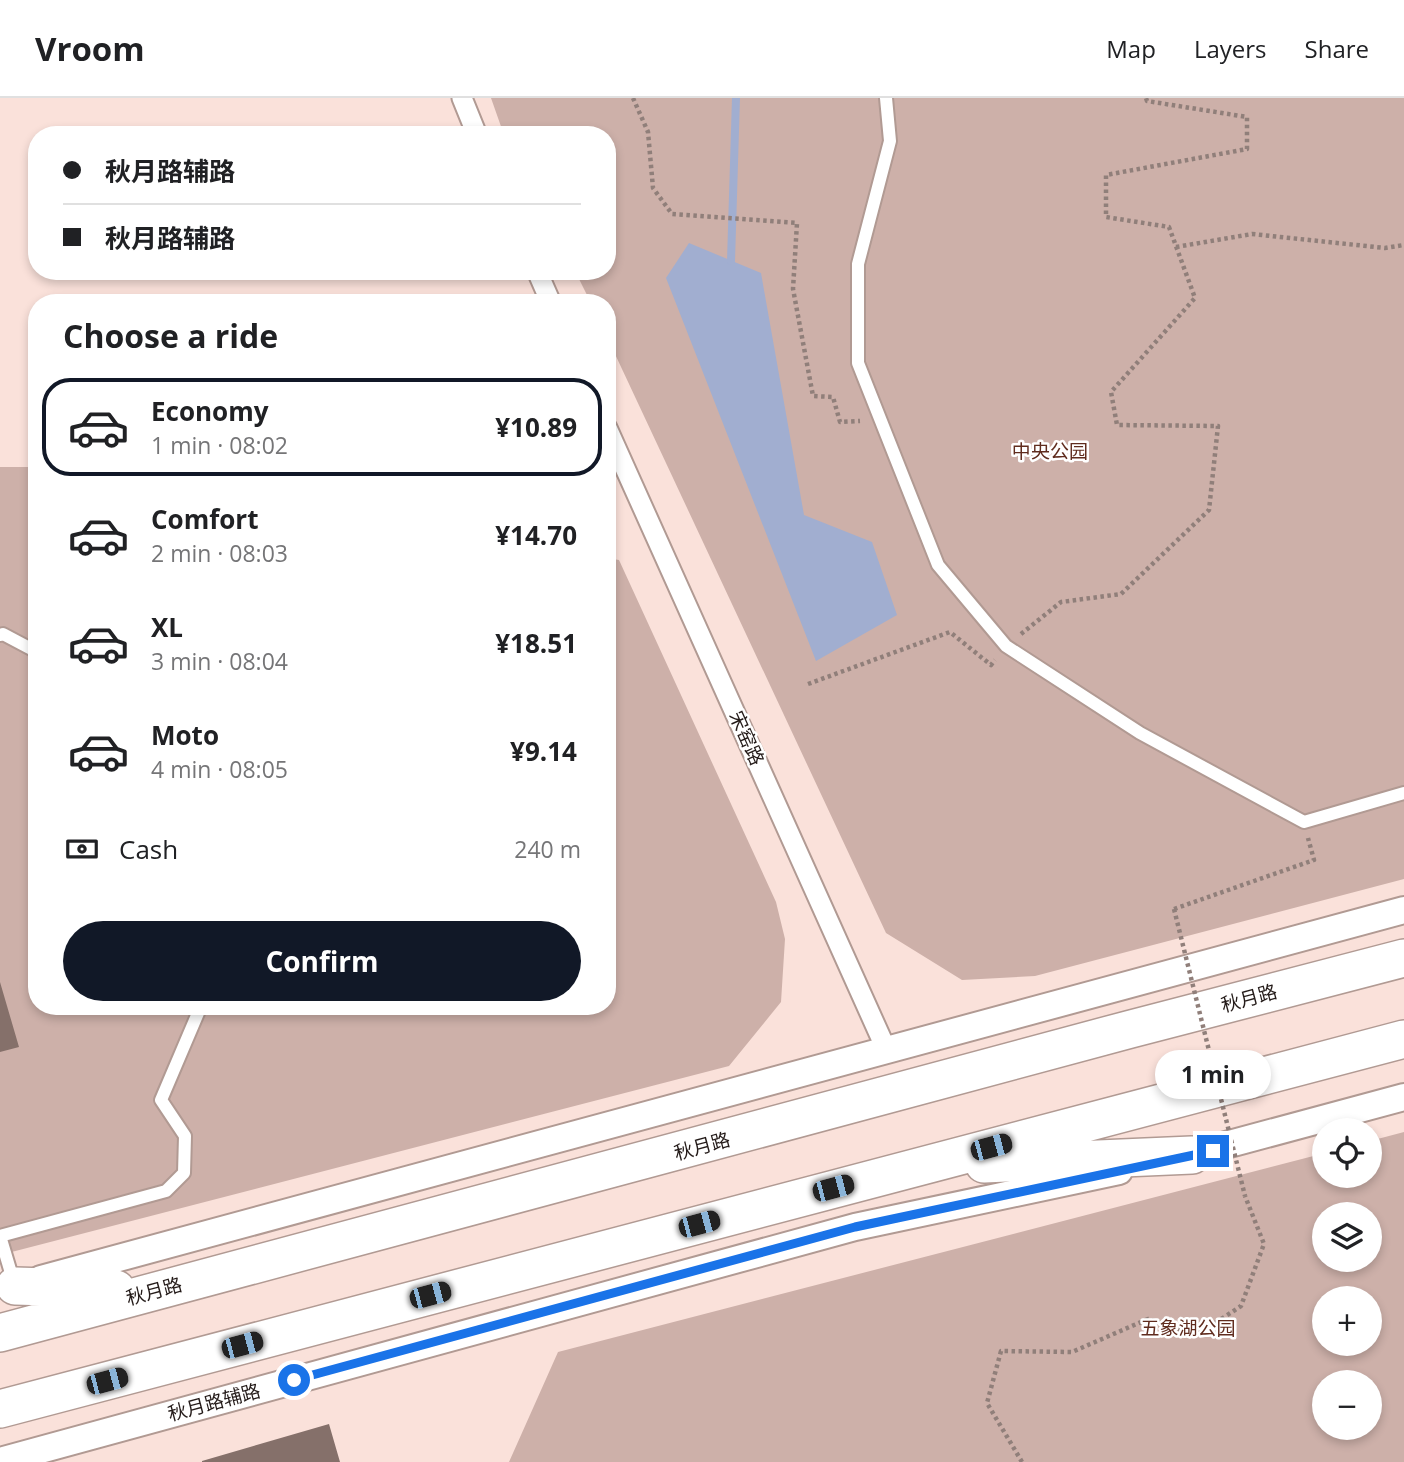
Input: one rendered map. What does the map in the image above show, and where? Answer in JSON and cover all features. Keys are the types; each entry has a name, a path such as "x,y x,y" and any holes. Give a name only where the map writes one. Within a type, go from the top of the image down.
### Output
{"main road":[{"name":"秋月路","path":"0,1333 1404,958"},
{"path":"0,1409 1404,1039"},
{"path":"914,1167 1192,1155"},
{"path":"7,1288 155,1290"}],"street":[{"path":"462,98 473,126"},
{"name":"宋窑路","path":"616,448 886,1049"},
{"path":"7,1288 1404,910"},
{"name":"秋月路辅路","path":"0,1461 855,1227 1192,1155 1404,1097"}],"lane":[{"path":"886,98 890,141 858,264 858,363 938,565 1006,646 1140,733 1304,822 1404,793"},
{"path":"0,635 4,634 28,647"},
{"path":"7,1288 0,1236 166,1191 184,1173 185,1136 161,1100 197,1015"}],"path":[{"path":"808,684 950,632 991,665 1006,646 1061,603 1121,594 1209,510 1218,426 1117,425 1111,392 1195,298 1169,227 1106,217 1106,175 1247,149 1247,117 1147,101 1146,98"},
{"path":"635,99 648,132 653,188 672,214 797,223 793,289 813,396 834,397 841,422 880,419"},
{"path":"1176,247 1252,233 1385,248 1404,245"},
{"path":"1022,1462 987,1403 1001,1351 1072,1352 1148,1319 1198,1335 1241,1306 1264,1244 1245,1196 1174,909 1314,860 1304,822"}],"green space":[{"name":"中央公园","path":"491,98 1404,98 1404,879 1035,976 962,980 886,933 616,356 616,294 586,294 580,280 616,280 616,126 501,126"},
{"path":"0,467 28,467 28,1015 616,1015 616,560 619,560 776,902 785,939 781,1002 729,1066 0,1255"},
{"name":"五象湖公园","path":"1404,1132 1404,1462 509,1462 558,1352 1312,1156 1312,1188 1382,1188 1382,1138"}],"water":[{"path":"689,243 761,273 804,515 872,542 897,615 816,661 666,278"}],"building":[{"path":"0,982 19,1047 0,1052"},
{"path":"329,1424 340,1462 202,1462 202,1461"}],"waterway":[{"path":"731,261 736,98"}],"route":[{"path":"294,1380 855,1227 1213,1151"}]}
